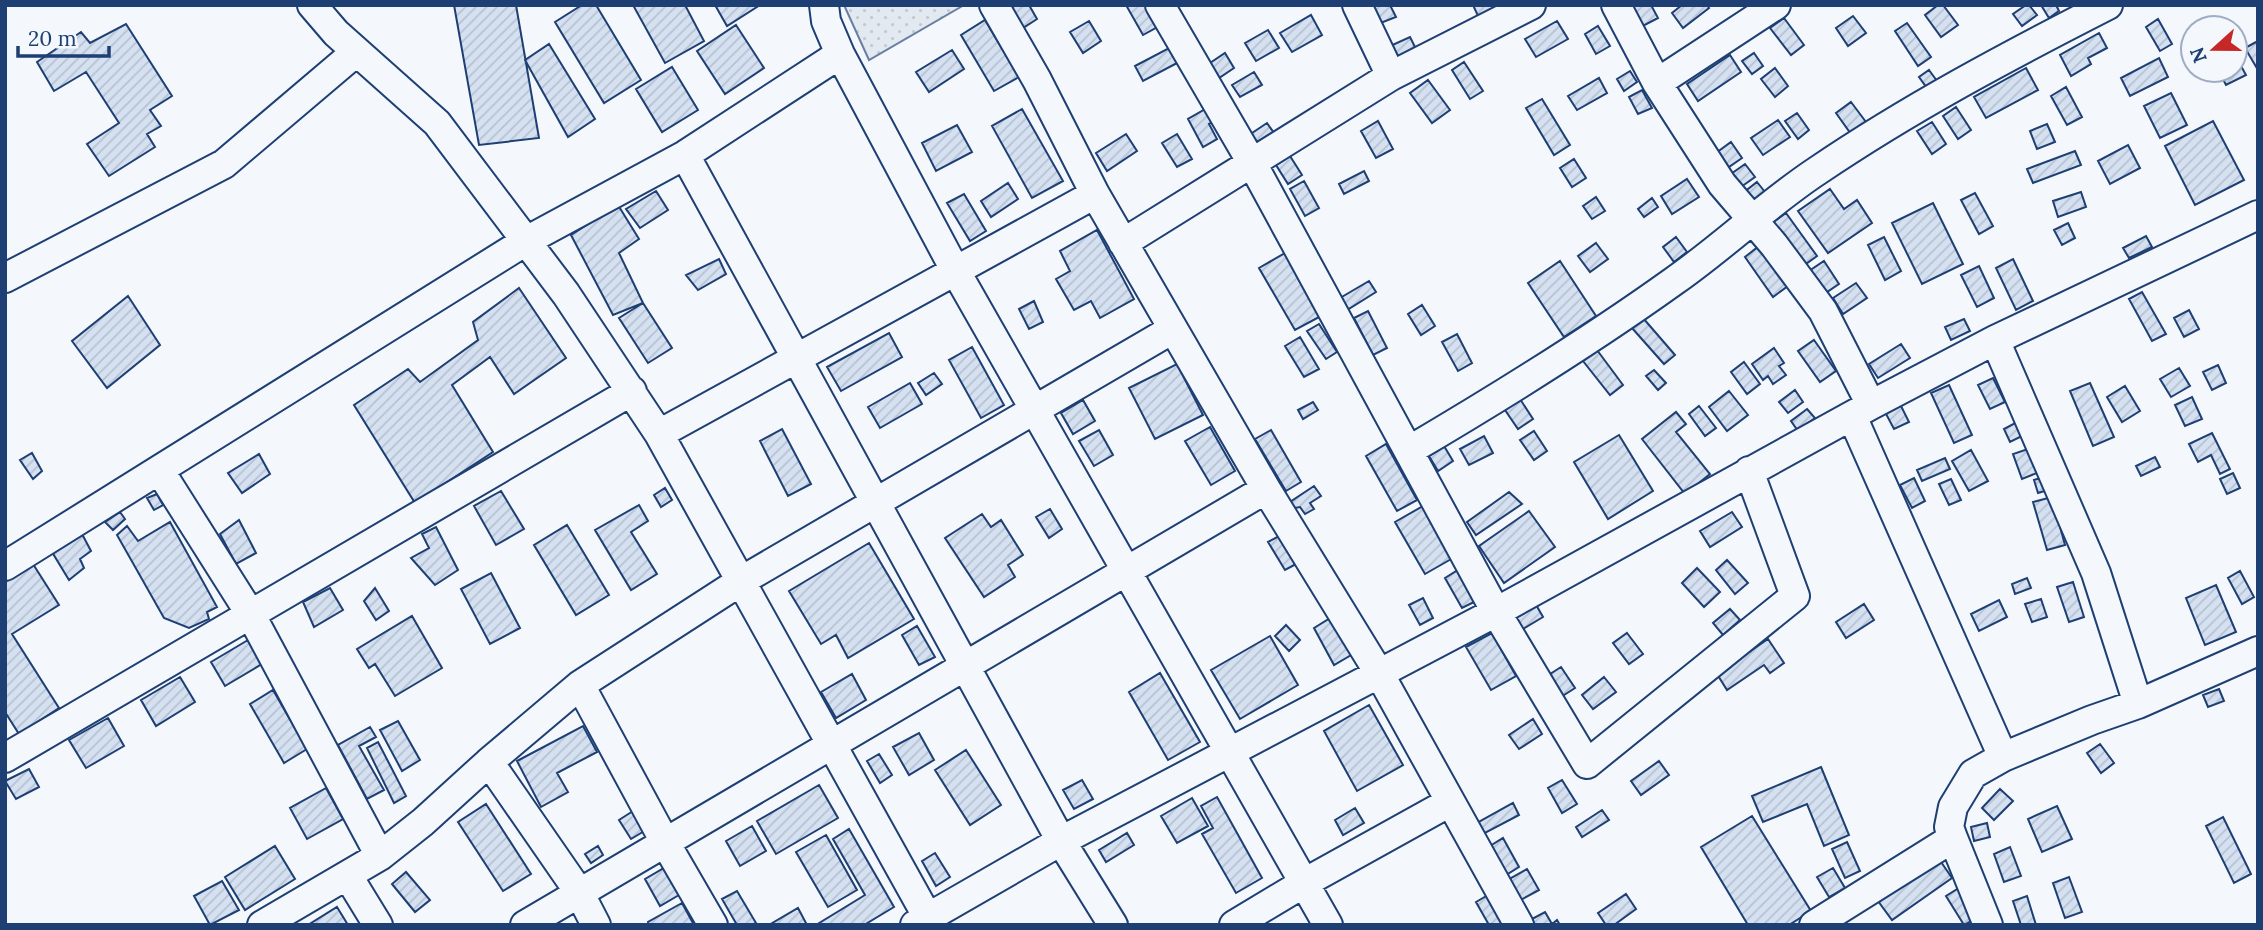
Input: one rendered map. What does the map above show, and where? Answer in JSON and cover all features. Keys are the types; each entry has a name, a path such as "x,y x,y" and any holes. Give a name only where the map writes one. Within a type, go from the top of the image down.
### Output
{"street":[{"path":"312,5 356,52 437,123 566,293 632,391 659,434 833,745 921,921 1061,841 1496,612 1861,410 1995,340 2258,215"},
{"path":"824,5 826,21 840,54 955,271 1328,925"},
{"path":"994,5 1037,80 1095,194 1266,489 1379,673 1519,925"},
{"path":"1160,5 1252,163 1496,612 1587,764 1795,596 1749,471"},
{"path":"1357,5 1391,76"},
{"path":"1123,243 1391,76 1531,5"},
{"path":"1616,5 1657,83 1721,184 1774,245 1824,312 1861,410 2003,757"},
{"path":"1657,83 1776,5"},
{"path":"1410,450 1503,395 1612,325 1677,279 1816,171 1967,78 2108,5"},
{"path":"5,278 225,164 356,52"},
{"path":"5,566 526,241 685,155 840,54"},
{"path":"685,155 1061,841 1113,925"},
{"path":"659,434 1095,194"},
{"path":"262,925 380,856 423,822 580,685 741,581 1173,329"},
{"path":"1995,340 2096,573 2138,704"},
{"path":"5,758 632,391"},
{"path":"160,471 251,615 380,856"},
{"path":"525,925 1266,489"},
{"path":"1988,925 1949,827 1953,807 1973,774 2003,757 2138,704 2258,651"},
{"path":"580,685 713,925"},
{"path":"489,762 579,892 597,925"},
{"path":"1234,925 1450,802"},
{"path":"1814,925 1953,838"},
{"path":"348,876 378,925"}],"shaded area":[{"path":"844,5 964,5 869,60"}],"building":[{"path":"454,5 516,5 539,138 479,145"},
{"path":"582,5 596,5 641,80 604,103 555,22"},
{"path":"633,5 685,5 704,41 665,63"},
{"path":"715,5 760,5 727,26"},
{"path":"1016,5 1029,5 1037,19 1023,28 1011,8"},
{"path":"1126,5 1150,5 1161,25 1143,35"},
{"path":"1370,5 1390,5 1396,17 1378,24"},
{"path":"1473,5 1494,5 1496,9 1478,16"},
{"path":"1630,5 1651,5 1658,18 1641,27"},
{"path":"1682,5 1707,5 1709,8 1683,28 1672,13"},
{"path":"1938,5 1943,5 1958,25 1941,37 1925,15"},
{"path":"2026,5 2037,15 2022,26 2013,14"},
{"path":"2041,5 2056,5 2059,11 2049,18"},
{"path":"1311,15 1322,35 1292,52 1280,33"},
{"path":"1853,16 1866,33 1848,46 1836,28"},
{"path":"1784,18 1804,45 1791,55 1770,28"},
{"path":"2158,19 2172,44 2160,51 2146,27"},
{"path":"985,20 1019,77 994,91 961,35"},
{"path":"1089,21 1101,41 1083,53 1070,32"},
{"path":"1557,21 1568,39 1536,57 1525,39"},
{"path":"1907,23 1931,57 1918,66 1895,31"},
{"path":"126,24 172,96 150,110 161,126 147,134 155,147 109,176 87,144 119,123 86,72 54,91 37,62 81,32 90,43"},
{"path":"736,25 764,68 725,94 697,51"},
{"path":"1598,26 1610,46 1596,54 1585,34"},
{"path":"1268,30 1279,48 1256,61 1245,43"},
{"path":"2099,33 2107,48 2088,58 2091,64 2071,76 2060,55"},
{"path":"1410,37 1417,51 1395,61 1388,47"},
{"path":"2258,41 2258,70 2249,55 2249,46"},
{"path":"549,44 595,119 568,137 525,60"},
{"path":"1171,47 1179,62 1143,81 1135,66"},
{"path":"952,50 964,69 929,92 916,72"},
{"path":"1225,53 1234,68 1219,78 1210,63"},
{"path":"1754,53 1763,66 1752,74 1742,61"},
{"path":"1730,55 1741,72 1698,101 1687,84"},
{"path":"2159,58 2168,77 2130,96 2121,78"},
{"path":"1464,62 1483,91 1470,99 1452,70"},
{"path":"672,67 698,110 662,132 636,89"},
{"path":"1775,68 1788,86 1775,97 1761,79"},
{"path":"2026,68 2038,90 1986,118 1974,97"},
{"path":"1929,70 1937,81 1927,88 1919,77"},
{"path":"1630,71 1637,82 1624,91 1617,79"},
{"path":"1254,72 1262,85 1240,97 1232,85"},
{"path":"1599,78 1607,93 1577,110 1568,96"},
{"path":"1428,80 1450,110 1432,123 1410,93"},
{"path":"2066,87 2082,117 2067,125 2051,96"},
{"path":"1642,90 1652,108 1638,114 1629,97"},
{"path":"2171,93 2187,125 2160,138 2144,106"},
{"path":"1542,99 1570,145 1554,155 1526,108"},
{"path":"1851,102 1866,122 1851,134 1836,113"},
{"path":"1956,107 1971,130 1958,139 1943,116"},
{"path":"1207,108 1215,121 1209,124 1217,139 1203,147 1188,119"},
{"path":"1022,109 1063,181 1032,198 992,126"},
{"path":"1797,113 1809,130 1798,139 1785,121"},
{"path":"1778,120 1790,137 1763,155 1751,138"},
{"path":"1378,121 1393,149 1376,158 1361,131"},
{"path":"2213,121 2244,180 2195,205 2165,146"},
{"path":"1932,122 1946,144 1932,154 1917,131"},
{"path":"1267,123 1274,133 1255,145 1249,135"},
{"path":"2047,124 2055,142 2037,149 2030,131"},
{"path":"957,125 972,152 936,171 922,143"},
{"path":"1126,134 1137,151 1107,171 1096,153"},
{"path":"1177,134 1192,159 1177,167 1162,143"},
{"path":"1731,142 1742,158 1726,169 1716,153"},
{"path":"2128,145 2140,168 2110,184 2098,161"},
{"path":"2075,151 2081,165 2033,183 2027,169"},
{"path":"1290,156 1302,175 1288,184 1276,165"},
{"path":"1574,159 1586,178 1572,187 1560,168"},
{"path":"1745,164 1755,177 1741,187 1731,174"},
{"path":"1364,171 1369,181 1344,194 1339,184"},
{"path":"1687,179 1699,197 1672,214 1661,196"},
{"path":"1304,181 1319,208 1305,216 1290,189"},
{"path":"1757,182 1765,192 1751,203 1743,193"},
{"path":"1008,183 1018,199 991,217 981,201"},
{"path":"1830,189 1844,209 1857,200 1872,223 1828,253 1798,211"},
{"path":"656,191 668,210 640,228 626,209"},
{"path":"2081,192 2086,207 2058,217 2053,201"},
{"path":"1975,193 1993,226 1979,234 1961,200"},
{"path":"964,194 986,231 970,241 947,203"},
{"path":"1596,197 1605,211 1592,219 1583,206"},
{"path":"1652,198 1658,207 1644,217 1638,209"},
{"path":"1933,203 1963,264 1922,284 1892,223"},
{"path":"618,205 639,239 619,253 643,303 613,315 571,235"},
{"path":"1786,213 1817,256 1803,266 1772,223"},
{"path":"2068,223 2075,238 2062,245 2054,230"},
{"path":"1097,230 1134,299 1100,318 1091,301 1074,310 1056,279 1070,271 1060,251"},
{"path":"2146,236 2152,247 2129,258 2123,248"},
{"path":"1676,237 1687,252 1674,262 1663,247"},
{"path":"1884,237 1901,271 1885,280 1868,245"},
{"path":"1596,243 1608,259 1590,272 1578,256"},
{"path":"1759,246 1788,286 1773,297 1745,257"},
{"path":"1285,253 1321,316 1295,330 1259,268"},
{"path":"719,259 726,274 698,290 686,275"},
{"path":"2013,259 2033,301 2016,310 1996,268"},
{"path":"1560,261 1596,316 1564,337 1528,283"},
{"path":"1824,261 1839,284 1824,294 1809,271"},
{"path":"1979,266 1994,298 1977,307 1961,275"},
{"path":"1369,281 1376,292 1347,310 1340,298"},
{"path":"1856,283 1867,298 1843,314 1833,298"},
{"path":"519,288 566,358 514,394 490,357 452,385 493,452 415,503 354,405 408,369 420,382 478,340 473,322"},
{"path":"2142,292 2166,334 2152,341 2129,299"},
{"path":"128,296 160,345 107,388 72,341"},
{"path":"1034,301 1043,322 1029,329 1019,309"},
{"path":"643,303 672,348 648,363 619,318"},
{"path":"1422,305 1435,326 1421,335 1408,314"},
{"path":"2189,310 2199,329 2184,337 2174,318"},
{"path":"1368,311 1387,348 1373,355 1354,318"},
{"path":"1643,318 1675,355 1664,364 1632,328"},
{"path":"1964,319 1970,331 1951,340 1945,327"},
{"path":"1319,324 1337,352 1326,359 1307,331"},
{"path":"889,333 902,357 841,391 827,367"},
{"path":"1457,334 1472,363 1458,371 1442,342"},
{"path":"1300,337 1319,369 1304,377 1285,346"},
{"path":"1814,340 1836,371 1820,382 1798,351"},
{"path":"1901,344 1910,358 1878,378 1869,364"},
{"path":"972,347 1004,405 981,418 949,360"},
{"path":"1774,348 1784,363 1779,366 1786,375 1773,384 1768,376 1763,380 1752,364"},
{"path":"1597,350 1623,385 1610,395 1583,361"},
{"path":"1744,362 1760,384 1747,394 1731,372"},
{"path":"1177,364 1203,415 1155,439 1129,388"},
{"path":"2218,365 2226,383 2212,390 2203,372"},
{"path":"2179,368 2190,386 2171,397 2160,379"},
{"path":"1654,370 1666,383 1658,390 1646,376"},
{"path":"934,373 942,384 926,395 918,383"},
{"path":"1993,378 2005,402 1990,409 1978,385"},
{"path":"910,383 922,404 880,428 868,407"},
{"path":"2090,383 2114,437 2093,446 2070,391"},
{"path":"1949,385 1972,435 1954,443 1931,393"},
{"path":"2125,386 2140,411 2122,422 2107,397"},
{"path":"1795,390 1803,402 1788,413 1779,402"},
{"path":"1729,391 1748,415 1727,431 1709,407"},
{"path":"2192,397 2202,419 2185,426 2175,405"},
{"path":"1520,399 1533,419 1518,429 1505,410"},
{"path":"1083,400 1095,421 1073,434 1061,413"},
{"path":"1313,402 1318,410 1303,419 1298,410"},
{"path":"1900,404 1909,422 1894,429 1885,412"},
{"path":"1699,406 1716,428 1705,436 1689,414"},
{"path":"1807,409 1815,418 1798,431 1791,421"},
{"path":"1676,412 1686,424 1676,432 1710,474 1685,494 1642,439"},
{"path":"2017,422 2024,435 2010,442 2004,429"},
{"path":"1210,427 1235,471 1211,485 1185,441"},
{"path":"782,429 811,484 788,496 760,441"},
{"path":"1099,430 1113,455 1094,466 1079,441"},
{"path":"1271,430 1301,482 1286,491 1255,439"},
{"path":"1534,431 1547,451 1534,460 1520,440"},
{"path":"2212,433 2230,469 2220,474 2211,455 2198,462 2189,444"},
{"path":"1619,435 1653,491 1608,519 1574,462"},
{"path":"1484,436 1493,453 1469,465 1460,449"},
{"path":"1386,444 1417,500 1397,511 1366,456"},
{"path":"1444,446 1453,461 1438,471 1429,456"},
{"path":"2028,449 2037,473 2022,479 2013,454"},
{"path":"1971,450 1988,481 1969,491 1952,461"},
{"path":"32,453 42,471 33,479 20,460"},
{"path":"259,454 270,474 242,493 228,473"},
{"path":"2155,457 2160,467 2141,476 2136,466"},
{"path":"1945,458 1950,469 1922,481 1917,470"},
{"path":"2233,473 2240,488 2227,494 2220,479"},
{"path":"2044,477 2048,490 2038,493 2034,480"},
{"path":"1914,478 1925,501 1912,508 1900,485"},
{"path":"1951,479 1961,500 1949,505 1939,484"},
{"path":"1314,486 1321,496 1310,503 1314,509 1305,514 1300,507 1295,508 1290,502"},
{"path":"665,488 672,500 661,507 654,495"},
{"path":"501,491 524,529 496,545 474,506"},
{"path":"1509,492 1522,504 1476,535 1467,522"},
{"path":"157,494 163,505 154,510 147,498"},
{"path":"2052,497 2065,545 2047,550 2033,502"},
{"path":"639,505 648,521 631,532 657,574 631,590 595,530"},
{"path":"1423,506 1453,558 1425,574 1395,522"},
{"path":"1050,509 1062,529 1049,538 1036,517"},
{"path":"1529,511 1555,547 1504,583 1479,546"},
{"path":"120,512 125,519 113,530 105,522"},
{"path":"1732,512 1742,527 1710,547 1700,531"},
{"path":"982,514 991,527 1001,520 1023,555 1008,565 1015,577 984,597 945,538"},
{"path":"239,520 256,553 236,564 220,534"},
{"path":"170,522 217,607 207,612 209,619 189,628 164,618 117,535 127,526 138,541"},
{"path":"567,525 609,595 576,615 534,545"},
{"path":"436,527 458,570 435,585 411,558 429,548 422,534"},
{"path":"82,534 91,551 80,559 84,568 69,580 52,552"},
{"path":"1281,535 1298,563 1285,570 1268,542"},
{"path":"869,543 914,619 848,658 836,635 821,644 789,591"},
{"path":"1727,560 1748,583 1735,594 1716,570"},
{"path":"33,564 59,605 12,634 59,708 19,734 5,712 5,582"},
{"path":"1697,568 1720,592 1704,607 1682,583"},
{"path":"1458,570 1476,601 1462,608 1445,578"},
{"path":"2240,571 2254,597 2242,604 2228,578"},
{"path":"491,573 520,628 490,644 461,589"},
{"path":"2027,578 2031,588 2015,594 2012,584"},
{"path":"2073,582 2084,617 2069,622 2057,587"},
{"path":"2216,585 2236,632 2205,645 2186,598"},
{"path":"330,588 343,610 314,627 303,602"},
{"path":"375,588 389,611 376,620 364,601"},
{"path":"1423,598 1433,618 1420,625 1409,605"},
{"path":"2041,599 2047,617 2032,622 2025,604"},
{"path":"1999,600 2007,617 1979,631 1971,614"},
{"path":"1535,603 1543,617 1523,629 1515,615"},
{"path":"1864,604 1874,620 1846,638 1836,622"},
{"path":"1730,609 1740,620 1723,635 1713,623"},
{"path":"412,616 442,668 395,696 375,664 369,668 357,649"},
{"path":"1332,617 1353,654 1334,665 1314,628"},
{"path":"1286,625 1300,640 1289,651 1275,636"},
{"path":"917,626 935,657 919,665 902,635"},
{"path":"1492,633 1516,676 1491,690 1466,647"},
{"path":"1627,633 1643,654 1629,664 1613,643"},
{"path":"1270,636 1298,685 1240,719 1211,670"},
{"path":"1768,639 1784,663 1770,673 1764,665 1727,690 1717,674"},
{"path":"248,640 262,664 225,686 211,662"},
{"path":"1561,667 1575,688 1561,697 1547,676"},
{"path":"1160,673 1200,742 1168,760 1129,692"},
{"path":"852,674 866,700 836,718 821,692"},
{"path":"180,677 195,702 156,726 141,700"},
{"path":"1604,677 1616,692 1593,709 1582,695"},
{"path":"2219,689 2224,701 2208,707 2203,695"},
{"path":"273,690 307,749 284,763 250,704"},
{"path":"1369,705 1403,765 1357,791 1324,731"},
{"path":"108,718 124,746 86,768 69,740"},
{"path":"1533,719 1542,734 1519,749 1509,735"},
{"path":"398,721 420,760 402,771 380,730"},
{"path":"583,726 597,752 557,773 568,792 541,807 517,761"},
{"path":"370,727 376,737 359,746 384,790 367,799 338,745"},
{"path":"919,733 934,760 909,775 893,747"},
{"path":"378,742 406,796 394,803 367,748"},
{"path":"2100,744 2114,763 2101,773 2087,753"},
{"path":"966,750 1001,805 970,825 935,770"},
{"path":"879,754 892,775 880,783 867,761"},
{"path":"1659,761 1669,775 1641,795 1631,781"},
{"path":"1821,767 1849,835 1824,846 1807,804 1763,822 1752,796"},
{"path":"29,769 39,787 16,799 5,781"},
{"path":"1082,780 1093,799 1074,809 1063,790"},
{"path":"1562,780 1577,804 1562,813 1548,788"},
{"path":"819,785 838,818 776,854 757,821"},
{"path":"326,788 343,819 307,839 290,808"},
{"path":"2000,789 2013,801 1994,820 1982,808"},
{"path":"1217,797 1262,878 1236,893 1202,834 1213,828 1201,806"},
{"path":"1192,798 1208,826 1177,843 1161,816"},
{"path":"1513,803 1519,815 1483,834 1477,823"},
{"path":"486,804 531,874 503,891 458,822"},
{"path":"2057,806 2072,839 2042,852 2028,819"},
{"path":"1355,808 1364,823 1343,835 1335,820"},
{"path":"1602,810 1609,820 1582,837 1576,827"},
{"path":"633,811 646,830 631,839 619,820"},
{"path":"1752,816 1811,911 1789,925 1748,925 1701,847"},
{"path":"2223,817 2251,874 2234,883 2206,826"},
{"path":"1987,823 1990,837 1974,841 1971,827"},
{"path":"752,826 766,851 740,866 726,841"},
{"path":"849,829 894,907 864,925 816,925 865,895 833,839"},
{"path":"1127,833 1134,845 1106,862 1099,850"},
{"path":"826,835 857,890 828,907 796,852"},
{"path":"1503,838 1519,867 1506,875 1490,846"},
{"path":"1847,842 1860,871 1845,878 1832,849"},
{"path":"275,846 295,879 245,910 225,877"},
{"path":"598,846 603,855 591,863 585,854"},
{"path":"2010,847 2021,876 2004,882 1994,854"},
{"path":"935,853 950,877 936,886 922,861"},
{"path":"1939,859 1952,878 1892,920 1878,901"},
{"path":"664,868 679,895 660,906 645,879"},
{"path":"1833,868 1845,888 1829,897 1817,877"},
{"path":"1527,869 1539,890 1517,902 1506,881"},
{"path":"406,872 430,900 415,912 392,884"},
{"path":"2069,877 2082,912 2065,918 2053,883"},
{"path":"222,881 239,910 210,925 194,896"},
{"path":"1959,888 1976,918 1964,925 1946,896"},
{"path":"737,891 756,923 737,925 722,899"},
{"path":"1626,894 1636,909 1614,925 1606,925 1598,913"},
{"path":"1488,895 1505,925 1489,925 1476,902"},
{"path":"2027,896 2036,925 2021,925 2013,901"},
{"path":"682,903 694,925 649,925 648,922"},
{"path":"337,907 348,925 308,925"},
{"path":"798,908 807,925 769,925"},
{"path":"1545,912 1552,924 1557,920 1560,925 1535,925 1532,919"}]}
